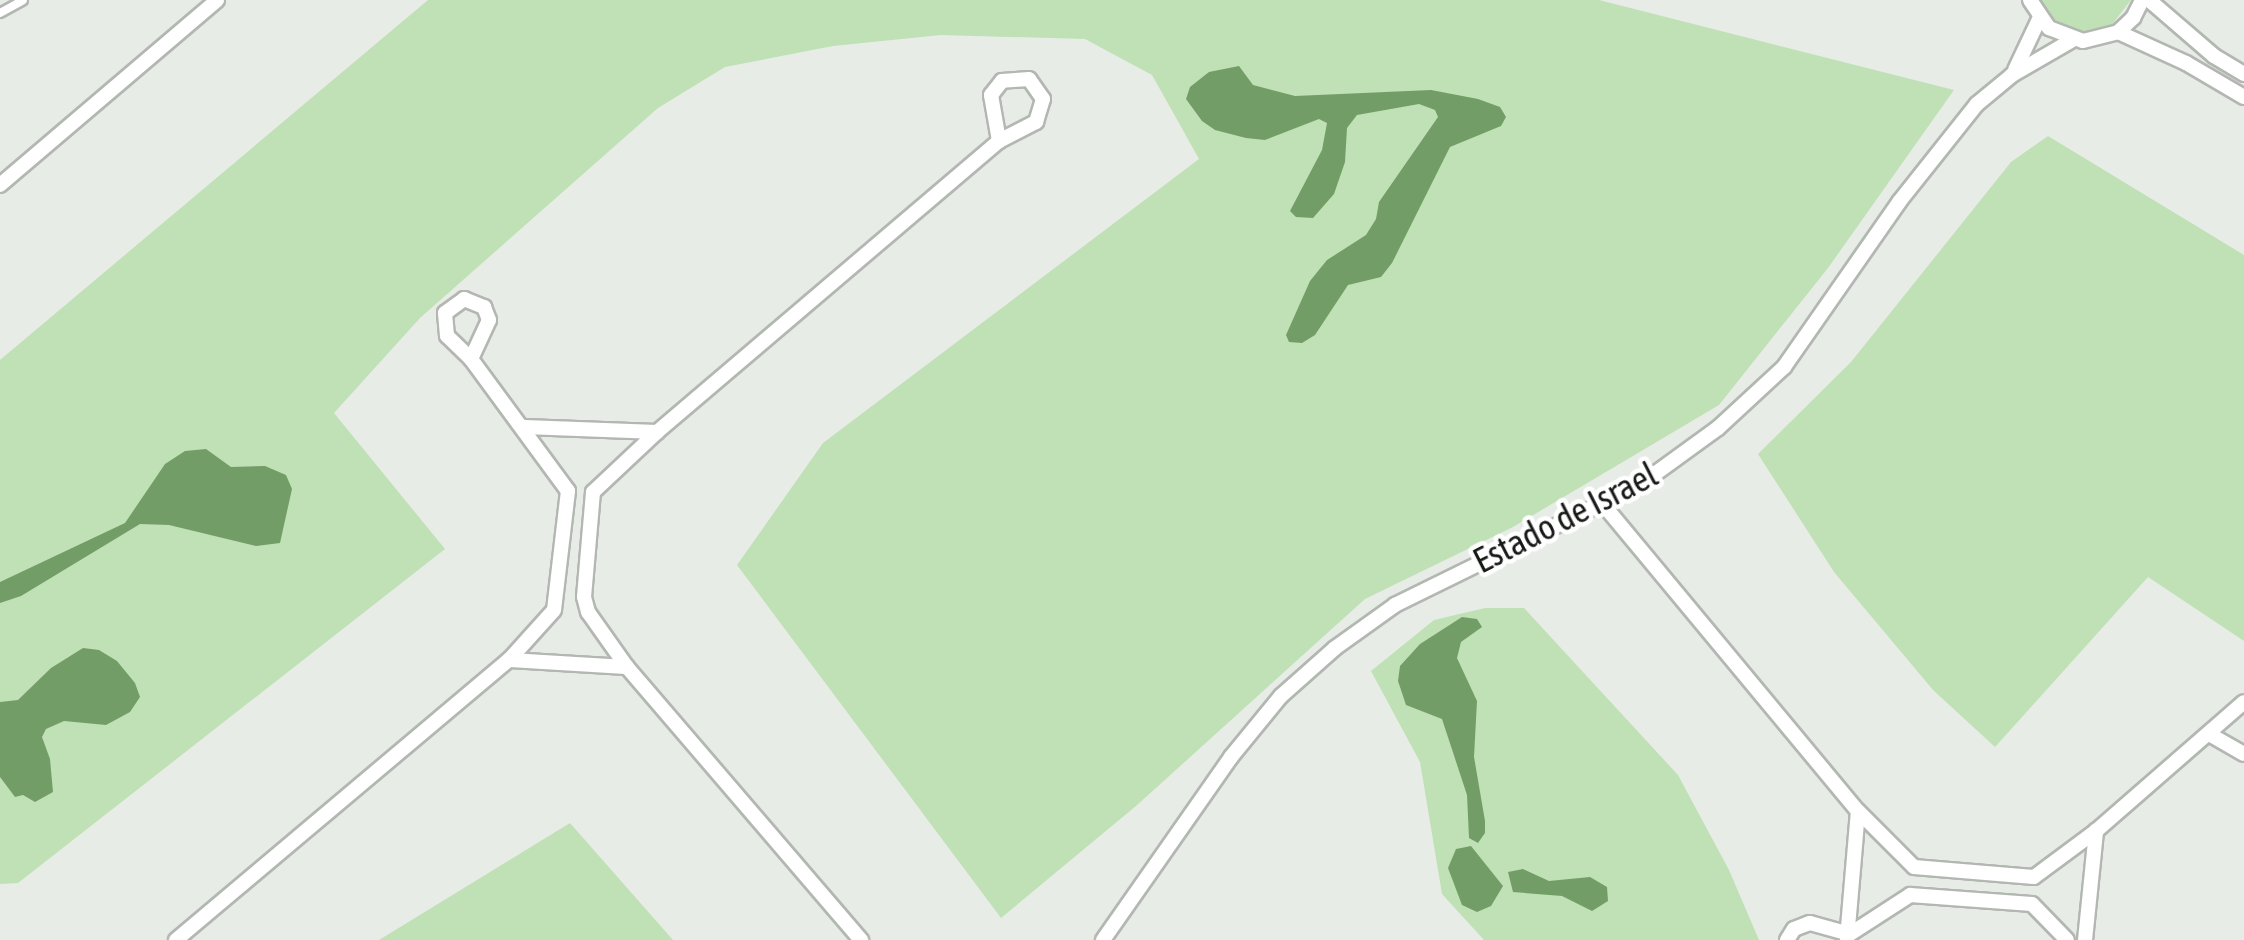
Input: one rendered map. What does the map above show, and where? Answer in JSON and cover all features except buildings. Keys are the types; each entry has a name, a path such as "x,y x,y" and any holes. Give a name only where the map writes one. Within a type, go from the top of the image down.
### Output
{"street":[{"path":"0,185 218,0"},
{"path":"2030,0 2049,28 2074,39 2102,39 2118,32 2146,0 2203,47 2244,74"},
{"name":"Estado de Israel","path":"2012,74 2040,17"},
{"path":"2118,32 2186,63 2244,97"},
{"name":"Estado de Israel","path":"1103,940 1231,757 1310,670 1395,606 1602,504 1688,451 1784,367 1939,149 1977,104 2012,74 2074,39"},
{"path":"860,940 598,630 584,597 593,492 657,432 999,141 1029,127 1040,116 1043,99 1029,79 1002,80 992,95 999,141"},
{"path":"176,940 509,660 554,610 559,596 568,491 471,359"},
{"path":"524,428 657,432"},
{"path":"568,491 593,492"},
{"path":"1602,504 1858,811 1914,868 2034,877 2096,831 2244,702"},
{"path":"559,596 584,597"},
{"path":"509,660 627,667"},
{"path":"2208,734 2244,754"},
{"path":"1848,937 1858,811"},
{"path":"2084,940 2096,831"},
{"path":"1910,895 1914,868"},
{"path":"2032,904 2034,877"},
{"path":"1848,937 1910,895 2032,904 2067,940"},
{"path":"1786,940 1794,929 1810,924 1848,937"}],"lane":[{"path":"0,14 23,0"}],"shaded area":[{"path":"428,0 1599,0 1954,90 1828,268 1719,405 1513,527 1365,599 1136,806 1001,918 737,565 823,443 1199,159 1152,75 1085,39 941,35 833,46 725,67 658,108 420,318 334,413 445,549 18,883 0,884 0,360"},
{"path":"2041,0 2131,0 2110,27 2080,34 2052,20"},
{"path":"1239,66 1253,85 1295,96 1431,90 1478,99 1500,107 1506,117 1501,126 1450,147 1392,263 1381,277 1348,285 1315,335 1302,343 1289,342 1286,335 1310,281 1327,260 1366,235 1376,219 1379,202 1438,117 1435,110 1419,104 1357,115 1347,128 1345,162 1334,194 1313,218 1296,217 1290,211 1322,150 1327,123 1319,119 1265,140 1215,130 1202,121 1186,99 1190,87 1209,72"},
{"path":"2048,136 2244,255 2244,641 2148,577 1995,747 1933,690 1834,572 1758,454 1851,362 2011,162"},
{"path":"206,449 231,467 265,466 286,475 292,489 280,543 256,546 169,525 140,524 21,596 0,603 0,582 125,523 165,464 185,451"},
{"path":"1485,608 1524,608 1678,775 1729,870 1759,940 1484,940 1442,894 1420,762 1371,671 1434,620"},
{"path":"1462,617 1477,619 1482,627 1461,642 1457,658 1477,701 1474,757 1485,821 1485,833 1478,843 1469,838 1467,795 1442,719 1406,705 1398,681 1400,666 1420,644"},
{"path":"83,648 99,650 117,661 135,683 140,697 130,712 106,725 64,721 46,729 42,737 50,759 53,792 35,802 23,795 15,797 0,777 0,702 18,700 51,668"},
{"path":"570,823 673,940 379,940"},
{"path":"1471,846 1503,886 1491,906 1477,912 1462,905 1448,868 1456,849"},
{"path":"1523,869 1549,881 1590,877 1607,887 1608,901 1592,911 1562,896 1513,892 1508,872"}]}
